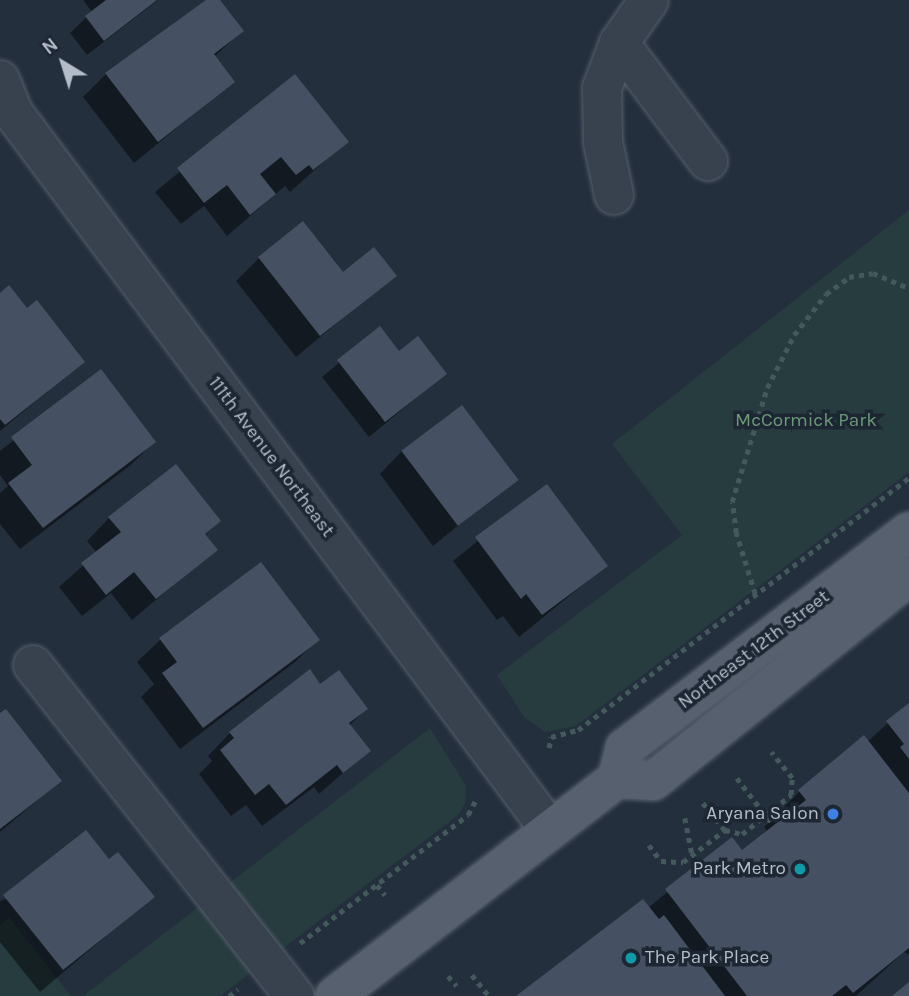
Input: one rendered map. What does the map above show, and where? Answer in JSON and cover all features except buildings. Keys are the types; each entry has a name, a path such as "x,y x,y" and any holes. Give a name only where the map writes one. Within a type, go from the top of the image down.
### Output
{"main road":[{"name":"Northeast 12th Street","path":"909,533 625,748 617,779 653,781 909,577"},
{"path":"337,995 617,779"}],"street":[{"path":"614,195 603,142 602,88 619,43 649,0"},
{"path":"619,43 708,161"},
{"name":"111th Avenue Northeast","path":"0,80 15,114 550,830"},
{"path":"33,665 294,996"}],"path":[{"path":"755,594 736,533 732,502 766,387 802,325 826,294 849,277 873,273 909,288"},
{"path":"548,748 551,737 578,730 909,478"},
{"path":"704,803 725,830 742,834 791,795 792,778 771,752"},
{"path":"737,778 774,825"},
{"path":"291,950 468,815 475,797"},
{"path":"685,818 692,855"},
{"path":"649,845 661,861 683,862 725,830"},
{"path":"377,885 385,895"},
{"path":"472,975 489,996"},
{"path":"448,976 457,986"}],"green space":[{"name":"McCormick Park","path":"909,210 909,472 576,726 545,732 524,717 497,675 682,535 612,444"},
{"path":"430,728 466,786 465,804 457,816 220,996 83,996"},
{"path":"9,917 71,996 0,996 0,925"}],"place":[{"name":"Aryana Salon","path":"833,814"},
{"name":"Park Metro","path":"800,869"},
{"name":"The Park Place","path":"631,958"}]}
